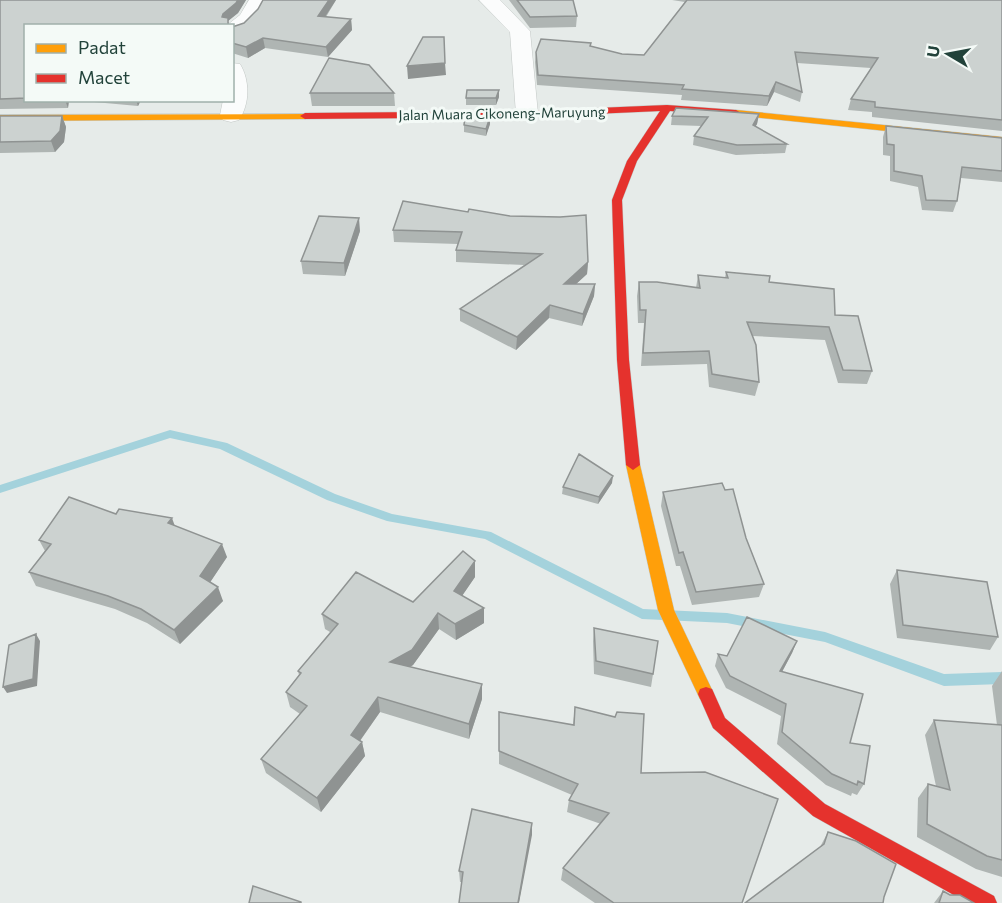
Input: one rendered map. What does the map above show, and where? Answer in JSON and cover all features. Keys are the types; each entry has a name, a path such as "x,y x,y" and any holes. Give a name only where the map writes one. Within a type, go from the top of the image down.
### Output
{"street":[{"path":"234,29 248,19 259,0"},
{"path":"489,0 520,31 527,114"},
{"path":"234,74 238,83 234,101"},
{"path":"231,115 234,102"},
{"path":"667,108 632,161 617,200 622,360 634,477 666,610 719,723 819,810 987,903"},
{"name":"Jalan Muara Cikoneng-Maruyung","path":"0,118 527,114 667,108 1002,140"}],"building":[{"path":"0,0 238,0 223,14 222,17 228,18 228,24 24,24 24,98 0,99"},
{"path":"263,0 329,0 318,16 351,19 326,47 263,38 246,47 234,44 234,26 244,23 258,9"},
{"path":"517,0 573,0 577,16 530,17"},
{"path":"687,0 1002,0 1002,120 875,107 875,102 851,99 878,58 795,52 802,92 776,82 769,96 682,89 684,85 538,75 536,52 541,39 591,43 590,46 622,54 644,55"},
{"path":"423,37 444,37 445,63 407,66"},
{"path":"329,58 369,65 394,93 310,93"},
{"path":"467,90 499,90 496,98 466,98"},
{"path":"676,108 759,114 753,125 787,144 737,145 694,136 708,117 672,116"},
{"path":"0,116 62,116 60,131 51,141 0,142"},
{"path":"465,117 490,117 486,129 464,125"},
{"path":"886,126 1002,138 1002,171 962,167 957,201 926,200 922,176 894,171 894,145 887,144"},
{"path":"403,201 468,212 469,209 510,216 586,215 588,262 564,284 595,284 583,314 550,305 517,337 460,309 542,254 456,250 462,232 393,230"},
{"path":"319,216 359,218 344,263 301,261"},
{"path":"726,272 770,276 769,282 834,289 835,315 858,316 872,371 843,370 829,327 747,322 756,345 759,382 712,374 709,351 643,353 646,310 640,310 639,282 700,288 698,275 728,278"},
{"path":"579,454 613,476 599,497 563,487"},
{"path":"722,483 725,490 733,489 746,538 764,584 696,592 683,552 679,553 663,492"},
{"path":"69,497 116,514 119,509 172,518 168,523 222,544 200,576 218,587 174,630 141,609 108,596 29,572 51,544 39,540"},
{"path":"463,551 475,561 454,591 484,608 455,624 438,613 412,650 390,662 482,684 469,724 378,697 351,735 362,742 317,798 261,759 307,706 286,692 301,673 298,671 338,624 322,614 356,572 413,602"},
{"path":"897,570 987,582 998,637 903,625"},
{"path":"747,617 797,641 780,671 863,694 850,743 870,746 864,784 858,781 857,785 832,774 782,732 786,704 730,676 718,654 727,656"},
{"path":"594,628 658,641 653,674 596,661"},
{"path":"36,634 33,679 3,687 9,645"},
{"path":"575,707 615,717 617,712 644,714 641,773 705,772 778,799 742,903 614,903 563,868 609,813 569,800 578,784 499,751 499,712 574,725"},
{"path":"934,720 1002,725 1002,860 987,856 927,824 928,784 950,790"},
{"path":"472,809 532,823 518,903 459,903 463,872 459,871"},
{"path":"828,832 856,841 896,864 883,903 745,903 824,844"},
{"path":"253,886 301,902 301,903 249,903"},
{"path":"943,891 950,895 960,895 974,903 939,903"}],"waterway":[{"path":"0,489 170,434 223,446 331,497 391,518 487,535 642,614 727,618 825,637 944,680 1002,678"}],"traffic: slow":[{"path":"736,113 1002,140"},
{"path":"0,118 305,116"},
{"path":"633,465 666,610 706,694"}],"traffic: jam":[{"path":"633,465 623,360 617,200 632,161 667,108"},
{"path":"305,116 527,114 667,108 736,113"},
{"path":"706,694 719,723 819,810 987,903"}]}
